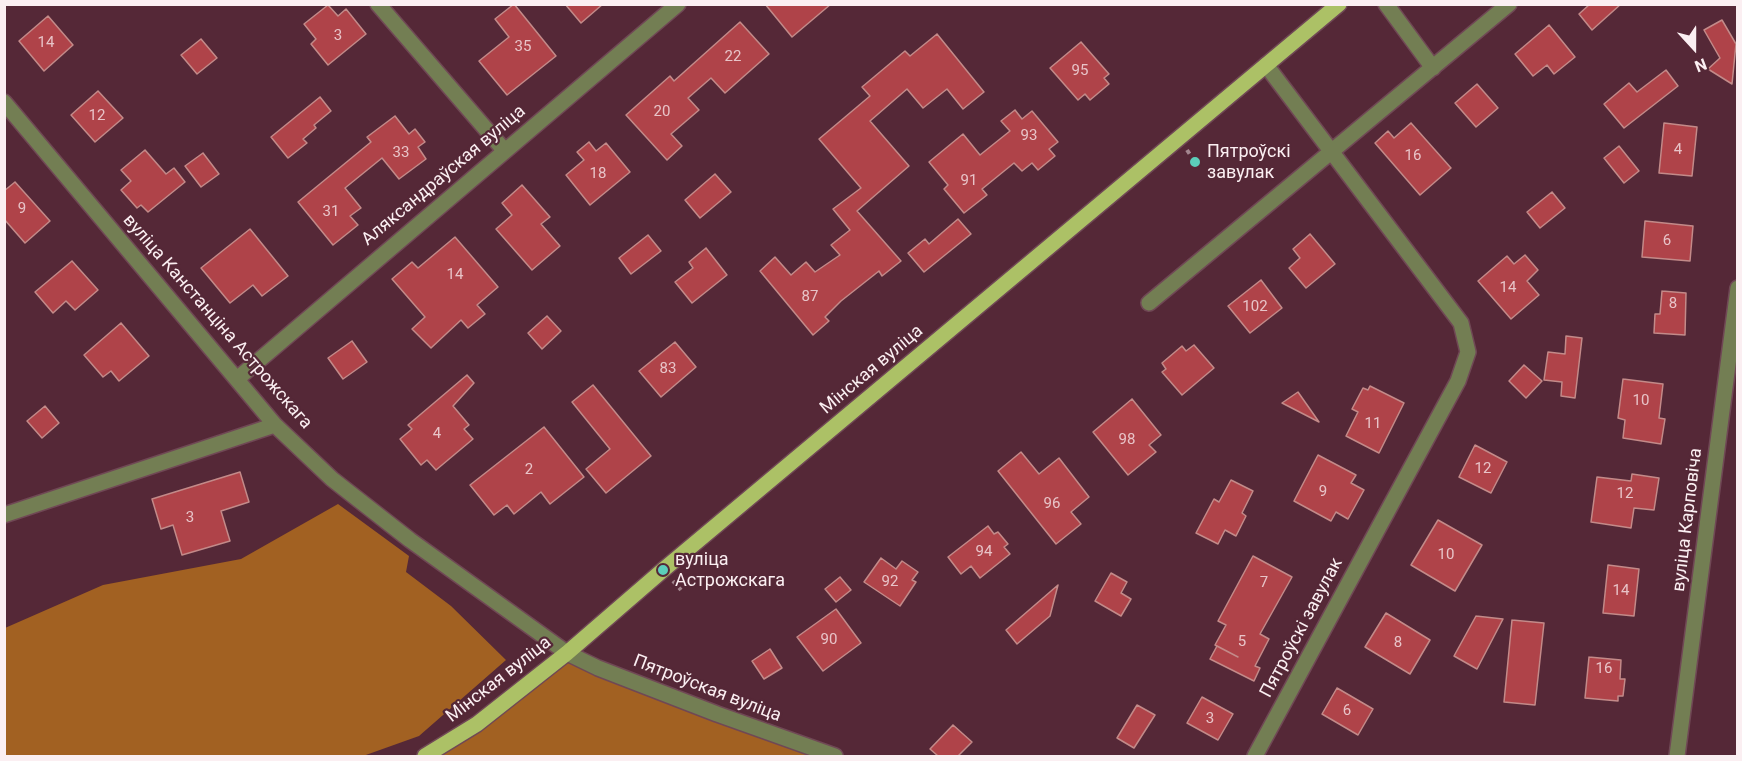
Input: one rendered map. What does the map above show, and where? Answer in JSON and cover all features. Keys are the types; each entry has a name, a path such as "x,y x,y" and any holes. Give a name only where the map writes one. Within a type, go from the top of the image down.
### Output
{"main road":[{"name":"Мінская вуліца","path":"425,756 477,724 567,653 663,570 1170,148 1330,7"}],"street":[{"path":"378,4 504,150"},
{"name":"Аляксандраўская вуліца","path":"237,379 678,4"},
{"path":"1386,4 1433,68"},
{"path":"1149,303 1509,4"},
{"name":"Пятроўскі завулак","path":"1255,756 1458,381 1468,351 1461,323 1266,65"},
{"name":"вуліца Канстанціна Астрожскага","path":"4,102 275,425 358,499 567,653"},
{"name":"вуліца Карповіча","path":"1677,756 1737,288"},
{"path":"4,515 275,425"},
{"name":"Пятроўская вуліца","path":"567,653 598,668 717,714 835,756"}],"shaded area":[{"path":"338,504 409,556 406,572 451,606 506,660 419,736 363,756 5,756 5,628 103,585 241,559"},
{"path":"567,653 835,756 425,756"}],"building":[{"path":"514,4 556,56 507,95 479,61 509,37 495,19"},
{"path":"565,4 603,4 581,23"},
{"path":"765,4 831,4 792,37"},
{"path":"1590,4 1621,4 1592,30 1579,14"},
{"path":"328,5 338,16 346,9 366,34 328,65 311,44 316,39 304,24"},
{"path":"48,16 73,45 44,71 19,41"},
{"path":"1722,20 1736,44 1732,84 1708,69 1720,58 1704,30"},
{"path":"740,22 769,54 725,93 711,78 688,98 699,110 671,134 682,146 667,160 626,115 670,76 674,81"},
{"path":"1549,25 1575,57 1554,74 1547,65 1533,76 1515,54"},
{"path":"937,34 984,92 963,109 947,89 923,108 907,89 870,121 909,166 857,211 901,261 882,276 879,271 841,301 825,317 829,321 813,335 760,271 775,257 791,275 806,262 815,272 840,255 831,245 850,230 833,209 861,188 819,139 870,96 862,87 905,51 910,56"},
{"path":"201,39 217,58 197,74 181,55"},
{"path":"1081,42 1109,74 1104,78 1109,84 1090,100 1085,94 1078,100 1050,68"},
{"path":"1666,70 1678,86 1624,128 1604,104 1629,83 1637,92"},
{"path":"1477,84 1498,108 1476,127 1455,103"},
{"path":"98,91 123,118 95,142 71,115"},
{"path":"320,97 331,111 314,125 316,128 303,139 307,143 288,158 271,137"},
{"path":"1015,110 1022,119 1032,111 1058,142 1049,149 1055,156 1038,170 1032,163 1022,171 1014,163 982,189 987,195 964,213 944,189 948,185 929,162 963,134 980,155 1010,131 1001,121"},
{"path":"395,116 409,134 415,129 425,142 418,147 426,159 399,179 382,158 345,188 361,208 350,216 358,225 333,245 298,202 371,142 367,137"},
{"path":"1411,123 1451,168 1420,195 1375,143 1388,131 1394,138"},
{"path":"1664,123 1697,127 1692,176 1659,173"},
{"path":"589,142 596,151 606,143 630,172 590,205 566,175 584,160 577,152"},
{"path":"1619,146 1639,171 1624,183 1604,158"},
{"path":"145,150 166,174 174,168 185,182 148,212 141,205 137,208 121,190 131,181 121,170"},
{"path":"203,153 219,174 201,187 185,166"},
{"path":"715,174 731,192 700,218 685,200"},
{"path":"15,182 50,221 25,243 4,219 4,191"},
{"path":"522,185 550,217 541,224 560,246 532,270 496,229 512,215 502,203"},
{"path":"1552,192 1565,208 1540,228 1527,212"},
{"path":"958,219 971,234 924,272 908,253 925,239 929,244"},
{"path":"1645,221 1693,226 1690,261 1642,257"},
{"path":"250,229 288,276 262,296 253,285 230,303 201,268"},
{"path":"1310,234 1335,264 1306,288 1289,268 1300,258 1293,249"},
{"path":"648,235 661,251 631,274 619,258"},
{"path":"455,237 498,287 477,305 485,314 468,328 461,320 431,348 412,329 425,317 392,279 412,262 418,268"},
{"path":"706,248 727,275 692,303 675,282 693,268 689,262"},
{"path":"1525,255 1538,270 1527,281 1539,295 1511,319 1478,281 1507,256 1514,264"},
{"path":"72,261 98,290 75,310 66,301 53,313 35,292"},
{"path":"1261,280 1282,308 1250,333 1228,306"},
{"path":"1662,291 1686,293 1685,335 1654,333 1655,314 1660,314"},
{"path":"547,316 561,331 542,349 528,333"},
{"path":"121,323 149,356 119,381 111,371 103,377 84,355"},
{"path":"1566,336 1582,338 1575,398 1561,396 1562,382 1544,380 1548,352 1565,354"},
{"path":"352,341 367,362 343,379 328,358"},
{"path":"675,342 696,367 661,397 639,371"},
{"path":"1194,345 1214,368 1182,395 1162,372 1166,369 1162,363 1182,346 1186,351"},
{"path":"1524,365 1542,381 1526,398 1509,381"},
{"path":"467,375 474,383 453,406 469,425 464,429 473,439 436,470 427,460 421,465 400,439 412,429 408,425"},
{"path":"1623,379 1663,384 1659,418 1665,419 1661,444 1623,438 1625,420 1618,418"},
{"path":"593,385 651,456 606,493 586,469 610,449 572,402"},
{"path":"1370,386 1404,403 1379,453 1346,436 1358,412 1352,409 1363,388 1368,390"},
{"path":"1298,392 1319,422 1282,403"},
{"path":"1132,399 1161,435 1149,445 1156,452 1128,475 1093,432"},
{"path":"45,406 59,423 42,438 27,421"},
{"path":"544,427 584,477 550,504 541,492 514,514 507,505 494,515 470,485"},
{"path":"1475,445 1507,462 1491,493 1459,477"},
{"path":"1021,452 1039,474 1059,458 1089,497 1071,512 1081,524 1056,544 998,471"},
{"path":"1318,455 1356,475 1351,483 1364,490 1348,519 1336,512 1331,521 1294,501"},
{"path":"240,472 249,502 221,511 230,541 182,555 173,525 161,529 152,499"},
{"path":"1632,474 1659,478 1654,510 1634,508 1631,528 1591,522 1597,477 1631,481"},
{"path":"1231,480 1253,491 1242,513 1246,516 1236,536 1225,530 1218,544 1196,533 1214,499 1219,502"},
{"path":"1438,520 1482,545 1455,591 1411,565"},
{"path":"988,526 994,534 998,532 1008,544 1004,547 1010,554 980,578 971,566 961,574 948,557"},
{"path":"1253,556 1292,577 1260,634 1269,639 1255,666 1260,668 1254,681 1210,659 1217,646 1215,645 1226,625 1218,621"},
{"path":"881,558 896,569 902,561 918,572 912,580 916,582 900,606 864,582"},
{"path":"1608,565 1639,569 1634,616 1603,613"},
{"path":"1111,573 1127,582 1121,593 1131,599 1121,616 1095,601"},
{"path":"840,577 851,590 836,602 825,589"},
{"path":"1058,585 1050,616 1017,644 1006,630"},
{"path":"836,609 861,643 823,671 797,637"},
{"path":"1386,613 1430,640 1410,674 1365,647"},
{"path":"1476,616 1503,619 1477,669 1454,656"},
{"path":"1512,620 1544,623 1535,705 1504,702"},
{"path":"770,649 782,668 764,679 752,661"},
{"path":"1589,657 1621,660 1620,679 1625,679 1623,696 1618,696 1618,701 1585,698"},
{"path":"1337,688 1373,709 1358,735 1322,714"},
{"path":"1202,697 1233,714 1218,740 1187,723"},
{"path":"1137,705 1155,715 1134,748 1117,738"},
{"path":"953,725 972,742 958,756 938,756 930,749"}],"place":[{"name":"Пятроўскі завулак","path":"1195,162"},
{"name":"вуліца Астрожскага","path":"663,570"}]}
